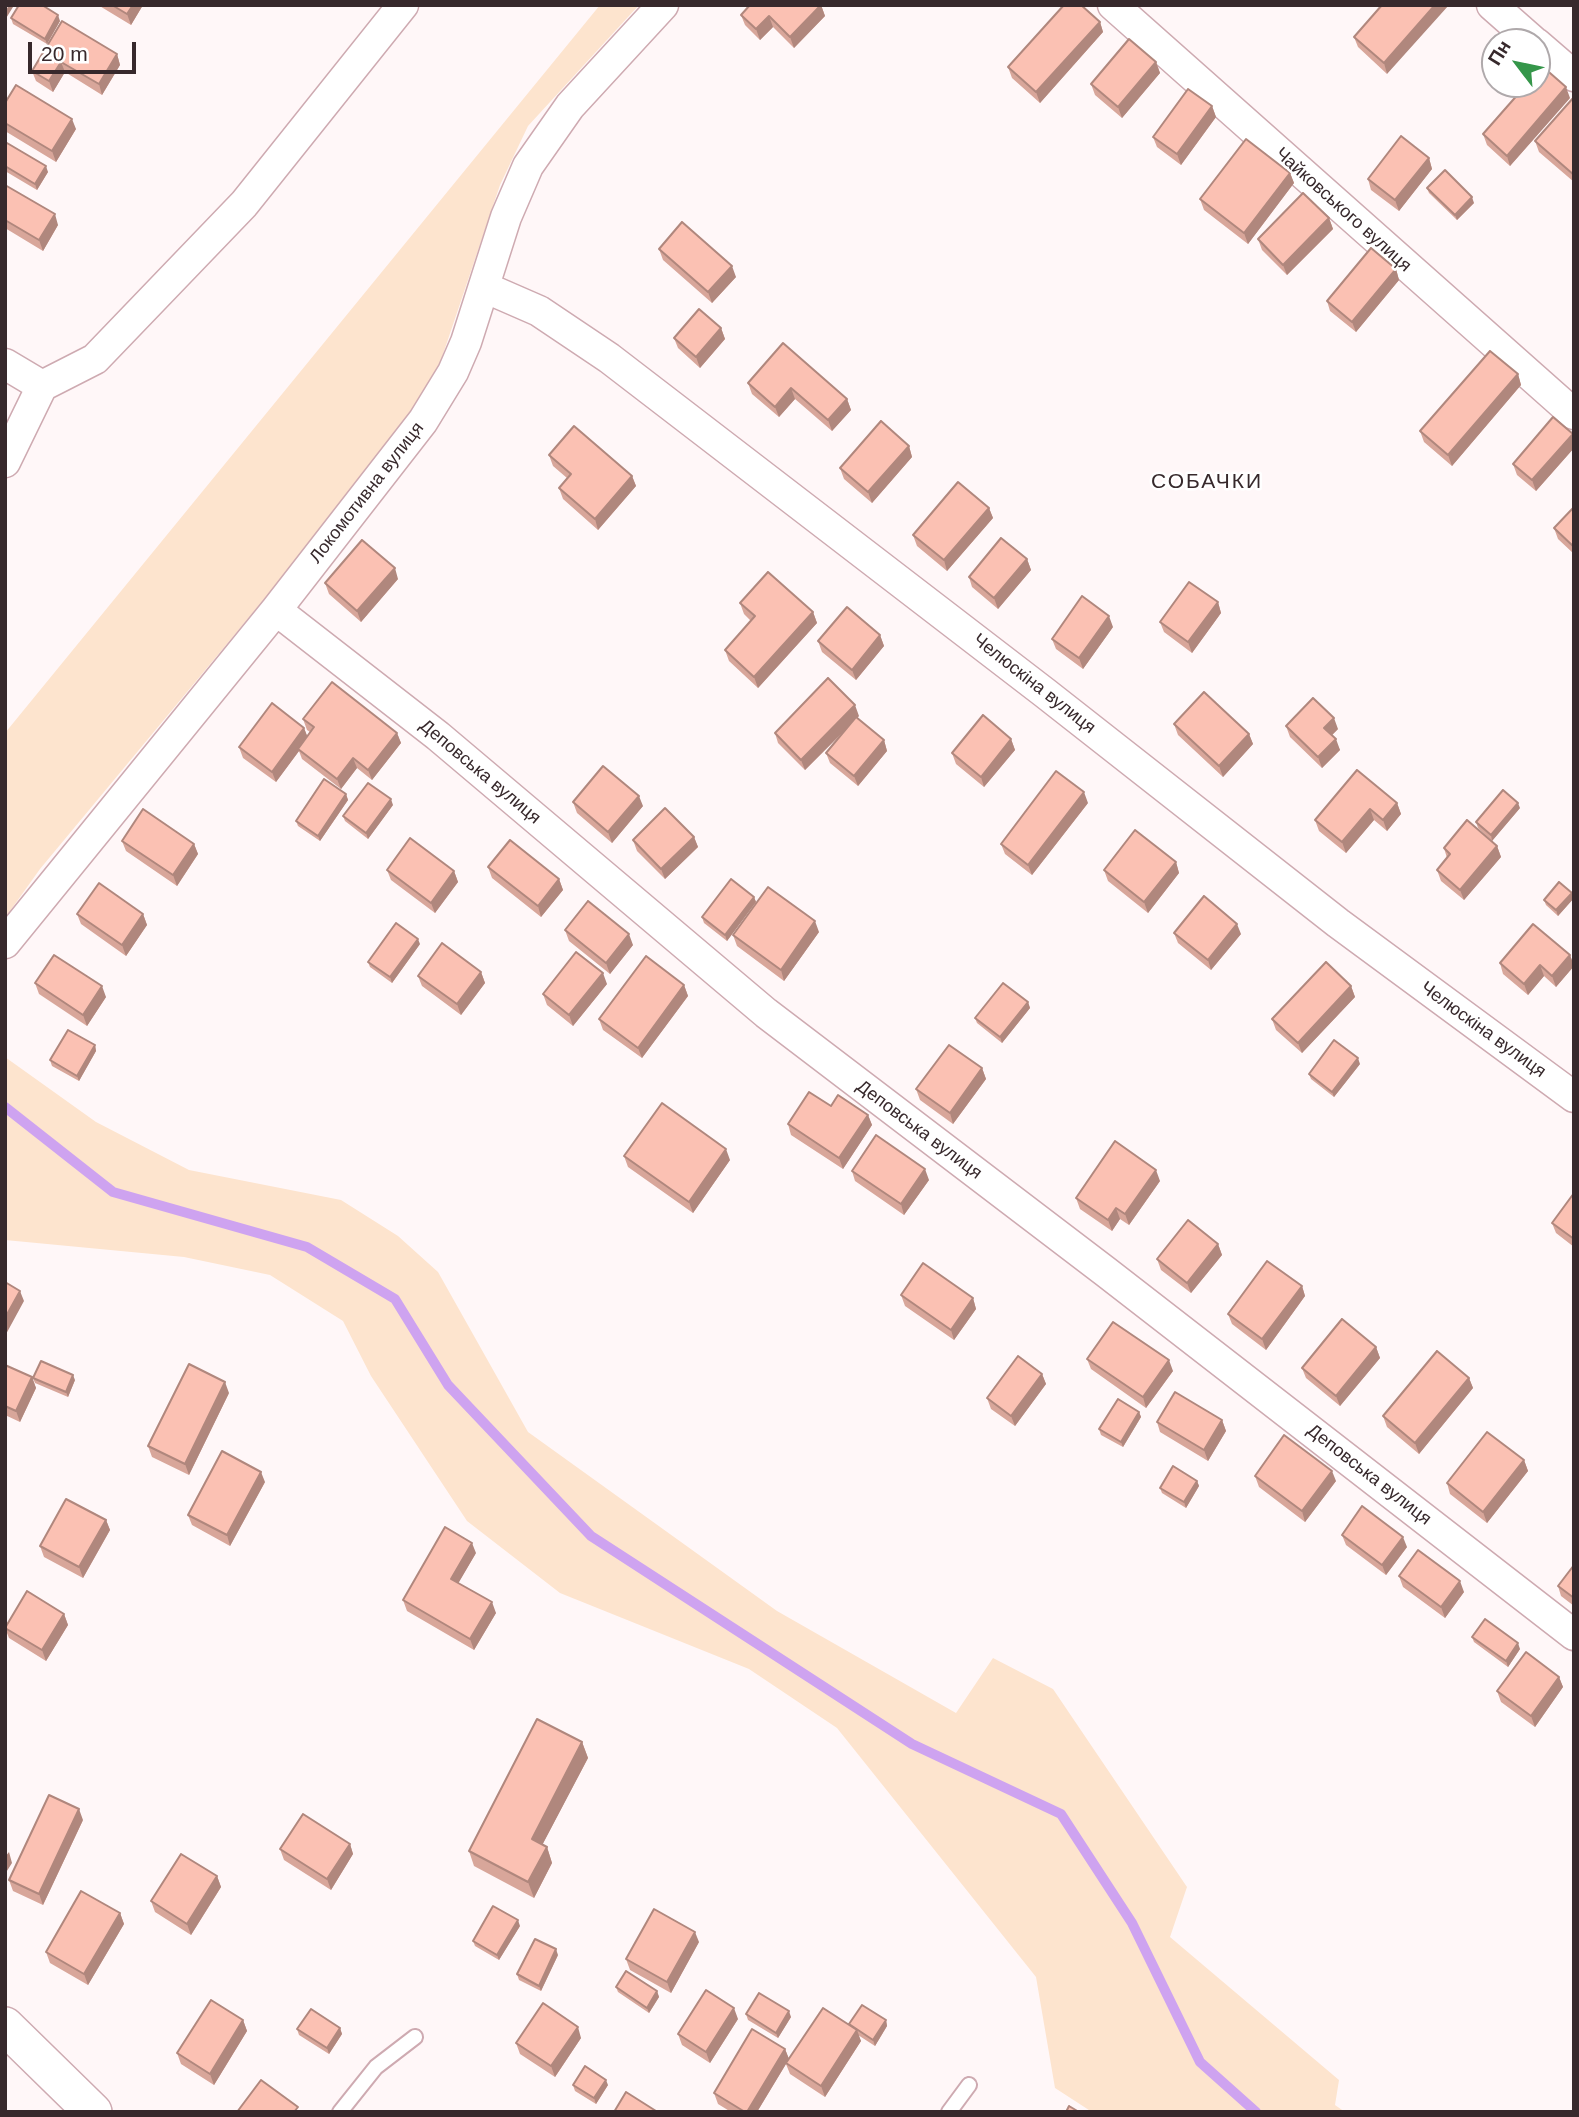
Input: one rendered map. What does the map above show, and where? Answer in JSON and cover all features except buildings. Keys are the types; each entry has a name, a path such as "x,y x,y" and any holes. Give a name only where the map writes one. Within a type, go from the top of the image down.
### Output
{"street":[{"path":"5,462 42,386 95,359 244,204 403,5"},
{"name":"Локомотивна вулиця","path":"5,943 400,454 439,397 466,342 516,191 542,142 570,106 663,5"},
{"name":"Чайковського вулиця","path":"1113,5 1574,414"},
{"path":"1492,5 1519,28"},
{"path":"1551,56 1574,76"},
{"name":"Челюскіна вулиця","path":"484,287 539,311 609,358 1045,693 1338,923 1574,1097"},
{"path":"5,364 42,386"},
{"name":"Деповська вулиця","path":"276,610 438,736 766,1013 1106,1272 1574,1635"},
{"path":"5,2026 93,2112"}],"lane":[{"path":"340,2112 376,2067 415,2037"},
{"path":"949,2112 969,2085"}],"shaded area":[{"path":"600,5 639,5 528,126 500,185 438,369 388,450 40,869 5,918 5,733"},
{"path":"5,1057 96,1122 189,1170 341,1200 398,1236 438,1272 528,1432 777,1611 956,1713 993,1658 1053,1689 1187,1887 1170,1937 1339,2080 1335,2105 1345,2112 1092,2112 1055,2088 1036,1977 837,1728 749,1669 560,1593 467,1521 371,1376 343,1321 270,1275 184,1257 5,1240"}],"waterway":[{"path":"5,1107 113,1192 307,1247 395,1299 448,1385 591,1536 912,1744 1061,1814 1132,1923 1200,2062 1256,2112"}],"district":[{"name":"СОБАЧКИ","path":"1207,482"}]}
